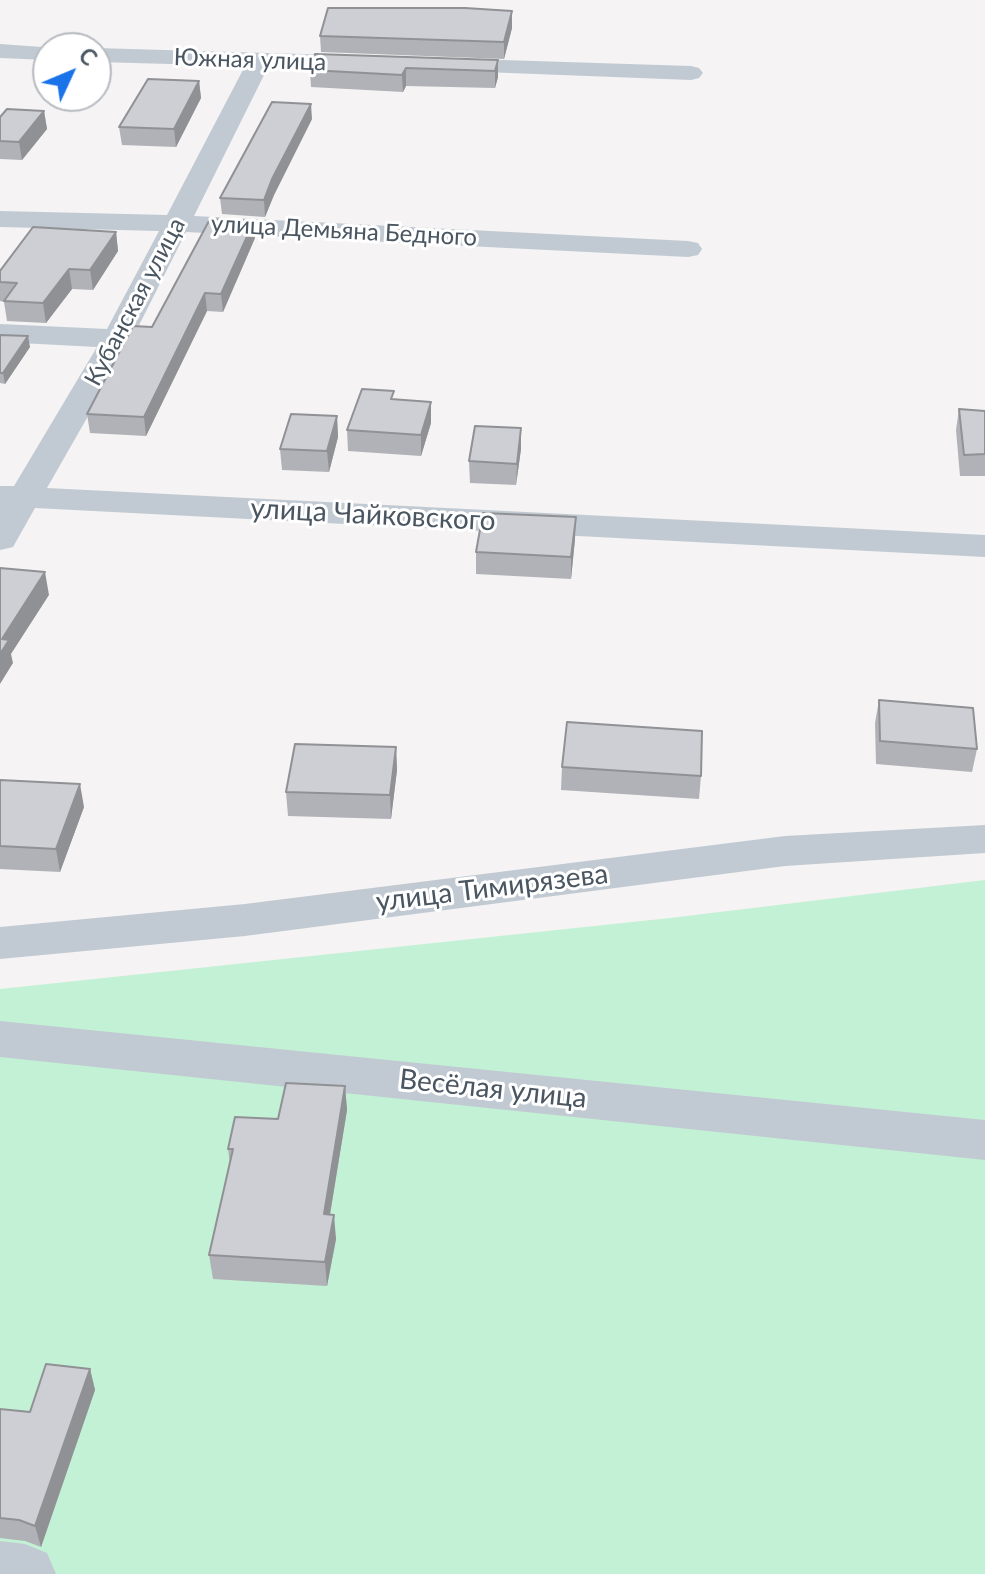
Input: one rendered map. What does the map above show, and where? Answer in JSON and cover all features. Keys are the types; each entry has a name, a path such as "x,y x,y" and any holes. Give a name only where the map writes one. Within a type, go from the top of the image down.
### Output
{"street":[{"path":"0,51 32,52"},
{"name":"Южная улица","path":"112,55 387,64"},
{"name":"Кубанская улица","path":"0,539 13,497 117,339 260,60"},
{"path":"419,65 691,73"},
{"name":"улица Демьяна Бедного","path":"0,219 178,223 688,249"},
{"path":"0,333 117,339"},
{"name":"улица Чайковского","path":"13,497 985,546"},
{"name":"улица Тимирязева","path":"0,943 245,920 785,851 985,839"},
{"name":"Весёлая улица","path":"0,1039 985,1140"},
{"path":"0,1571 25,1574"}],"green space":[{"path":"985,880 985,1574 0,1574 0,989 670,918"}],"building":[{"path":"328,8 512,11 504,42 320,36"},
{"path":"315,54 498,60 495,71 406,68 402,75 310,70"},
{"path":"148,79 199,81 174,129 119,127"},
{"path":"272,102 311,104 264,200 220,198"},
{"path":"7,109 43,112 19,142 0,141 0,117"},
{"path":"210,219 254,221 221,294 205,293 144,417 87,414 133,326 152,327"},
{"path":"33,227 116,232 90,270 69,269 43,303 4,301 17,283 0,282 0,271"},
{"path":"0,335 28,336 3,373 0,373"},
{"path":"362,389 394,391 391,399 431,402 421,435 347,430"},
{"path":"959,409 985,411 985,454 964,455"},
{"path":"291,414 337,416 327,451 280,449"},
{"path":"475,426 521,428 517,464 469,461"},
{"path":"483,513 576,517 571,557 476,552"},
{"path":"0,568 45,572 2,639 9,640 0,654"},
{"path":"879,700 973,708 977,749 880,741"},
{"path":"567,722 702,731 701,776 562,767"},
{"path":"295,744 396,747 390,795 286,792"},
{"path":"0,780 80,784 56,849 0,846"},
{"path":"286,1083 345,1086 324,1214 334,1215 325,1262 209,1255 233,1149 228,1149 235,1117 278,1119"},
{"path":"46,1364 90,1369 35,1526 0,1518 0,1409 30,1412"}]}
